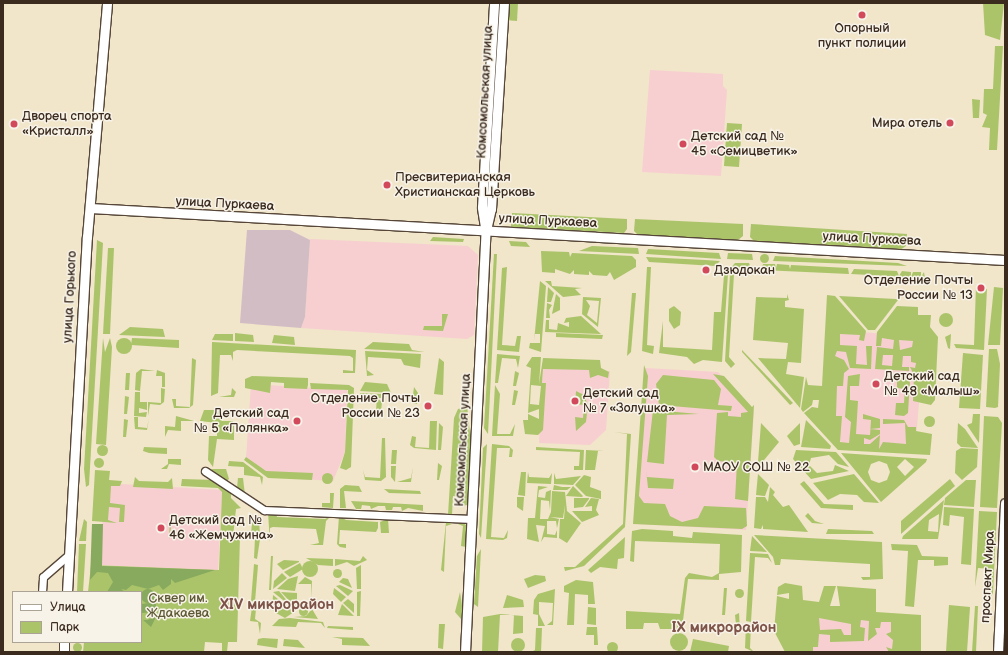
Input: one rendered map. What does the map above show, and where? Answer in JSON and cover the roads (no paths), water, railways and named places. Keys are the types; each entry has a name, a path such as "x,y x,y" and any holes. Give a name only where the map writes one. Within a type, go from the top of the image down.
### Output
{"main road":[{"name":"улица Горького","path":"67,591 90,208 107,3"},
{"name":"Комсомольская улица","path":"486,230 482,207 494,3"},
{"name":"Комсомольская улица","path":"465,652 486,230 491,209 504,3"},
{"name":"улица Пуркаева","path":"90,208 1005,260"},
{"name":"проспект Мира","path":"998,652 1005,503"}],"street":[{"path":"205,471 264,510 472,519"},
{"path":"42,591 43,577 69,554"}],"place":[{"name":"Опорный пункт полиции","path":"862,15"},
{"name":"Мира отель","path":"950,123"},
{"name":"Дворец спорта «Кристалл»","path":"14,124"},
{"name":"Детский сад № 45 «Семицветик»","path":"683,144"},
{"name":"Пресвитерианская Христианская Церковь","path":"387,185"},
{"name":"Дзюдокан","path":"706,270"},
{"name":"Отделение Почты России № 13","path":"981,288"},
{"name":"Детский сад № 48 «Малыш»","path":"876,384"},
{"name":"Детский сад № 7 «Золушка»","path":"575,401"},
{"name":"Отделение Почты России № 23","path":"428,406"},
{"name":"Детский сад № 5 «Полянка»","path":"297,421"},
{"name":"МАОУ СОШ № 22","path":"695,467"},
{"name":"Детский сад № 46 «Жемчужина»","path":"161,528"}],"district":[{"name":"XIV микрорайон","path":"277,605"},
{"name":"IX микрорайон","path":"724,628"}],"park label":[{"name":"Сквер им. Ждакаева","path":"178,606"}]}
